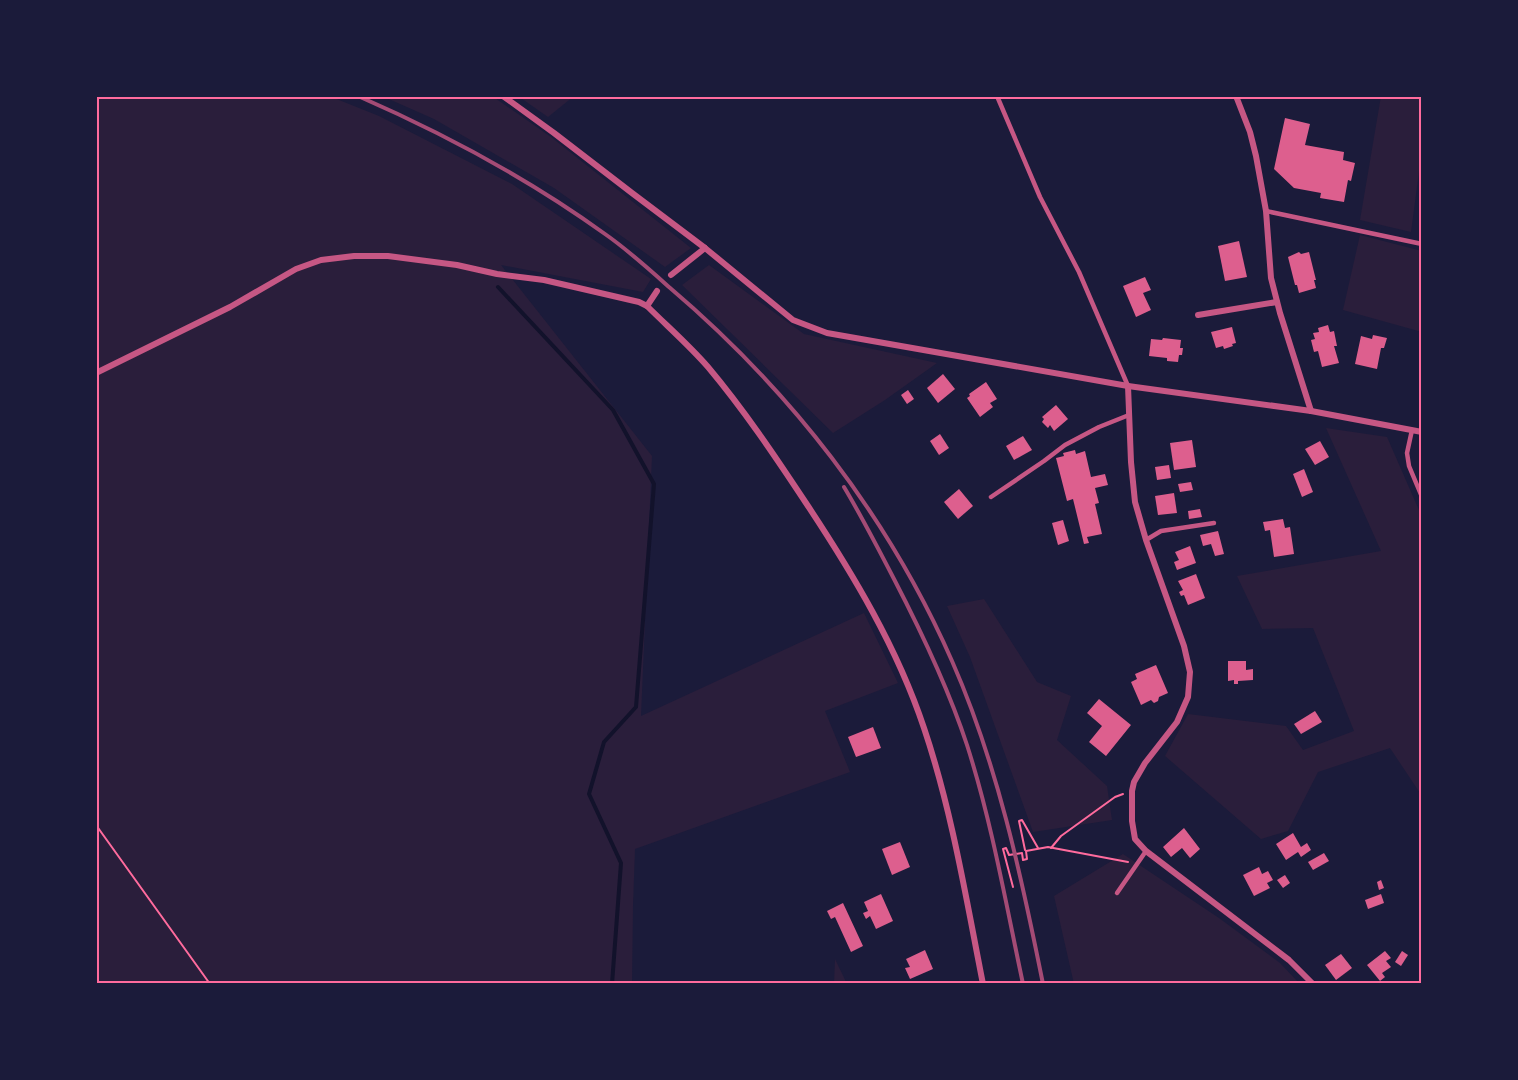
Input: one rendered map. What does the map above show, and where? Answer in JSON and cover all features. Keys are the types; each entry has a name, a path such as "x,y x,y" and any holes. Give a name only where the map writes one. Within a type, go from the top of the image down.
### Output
{"street":[{"path":"503,96 554,132 705,248 793,320 826,333 1128,386 1311,411 1422,432"},
{"path":"1236,96 1250,132 1256,156 1266,211 1271,278 1311,411"},
{"path":"671,275 705,248"},
{"path":"96,373 230,307 296,268 321,260 388,255 544,280 630,299 647,306 707,366 768,445 846,565 893,651 910,690 939,777 983,984"},
{"path":"647,306 657,291"},
{"path":"1198,315 1277,302"},
{"path":"1128,386 1135,502 1146,540 1184,646 1190,672 1188,697 1177,722 1145,763 1134,782 1132,821 1136,839 1146,851 1289,960 1313,984"}],"lane":[{"path":"997,96 1040,197 1079,272 1128,386"},
{"path":"1266,211 1422,244"},
{"path":"991,497 1065,445 1099,427 1129,415"},
{"path":"1412,430 1407,453 1409,466 1422,496"},
{"path":"1146,540 1161,531 1214,523"},
{"path":"1117,893 1146,851"}],"path":[{"path":"1051,848 1061,836 1115,797 1132,791"},
{"path":"1013,887 1003,849 1006,848 1010,855 1022,853 1023,860 1027,859 1019,821 1022,820 1038,848"},
{"path":"96,825 210,984"},
{"path":"1026,851 1051,848 1127,862 1137,866"}],"shaded area":[{"path":"96,96 329,96 379,116 512,184 651,279 643,292 501,265 652,456 641,716 864,613 898,683 825,711 850,772 635,849 632,984 96,984"},
{"path":"382,96 492,96 551,137 691,248 665,267 554,188 434,119"},
{"path":"518,96 574,96 548,117"},
{"path":"1381,96 1422,96 1422,149 1411,232 1360,220"},
{"path":"1360,235 1422,251 1422,332 1343,310"},
{"path":"709,265 804,334 937,363 833,433 682,285"},
{"path":"1326,428 1387,437 1422,517 1422,796 1390,748 1318,772 1288,831 1261,839 1165,756 1188,714 1286,726 1303,750 1354,731 1313,628 1262,629 1237,576 1381,551"},
{"path":"984,599 1037,682 1071,696 1057,740 1107,786 1112,820 1033,832 970,657 947,606"},
{"path":"1123,854 1219,918 1280,963 1300,984 1074,984 1054,896"},
{"path":"835,959 847,984 834,984"}],"building":[{"path":"1285,118 1310,124 1305,145 1344,152 1343,160 1355,163 1351,181 1348,180 1344,202 1320,198 1321,193 1294,188 1274,169"},
{"path":"1239,241 1247,277 1225,281 1218,246"},
{"path":"1299,252 1301,254 1309,252 1316,288 1299,293 1288,257"},
{"path":"1145,277 1151,290 1143,293 1151,310 1136,317 1123,286"},
{"path":"1328,325 1330,332 1334,331 1337,346 1334,346 1339,363 1322,367 1318,351 1314,352 1311,340 1315,339 1313,333 1319,332 1318,328"},
{"path":"1232,327 1236,343 1224,349 1223,346 1216,348 1211,332"},
{"path":"1373,335 1387,338 1384,348 1381,348 1377,369 1355,364 1361,336 1372,339"},
{"path":"1163,338 1181,340 1180,348 1183,348 1178,362 1149,356 1151,339 1162,340"},
{"path":"943,374 955,389 938,403 927,388"},
{"path":"986,382 997,399 990,403 993,407 980,417 967,398"},
{"path":"908,390 914,399 907,404 901,395"},
{"path":"1056,405 1068,419 1054,431 1050,425 1048,428 1042,422 1044,419 1042,417"},
{"path":"940,434 949,448 939,455 930,441"},
{"path":"1023,436 1032,450 1014,460 1006,446"},
{"path":"1192,440 1196,467 1174,470 1170,443"},
{"path":"1320,441 1329,457 1315,465 1305,449"},
{"path":"1075,450 1076,454 1085,451 1091,477 1105,474 1108,485 1095,488 1099,503 1095,504 1102,534 1087,537 1089,543 1084,544 1073,499 1067,501 1056,458 1064,456 1063,453"},
{"path":"1169,465 1171,478 1157,480 1155,467"},
{"path":"1304,469 1313,492 1302,497 1293,474"},
{"path":"1191,482 1193,490 1180,492 1178,484"},
{"path":"959,489 973,506 958,519 944,502"},
{"path":"1174,493 1177,513 1158,515 1155,496"},
{"path":"1200,509 1202,517 1189,519 1188,511"},
{"path":"1283,519 1285,528 1290,527 1294,554 1274,557 1270,530 1265,531 1263,522"},
{"path":"1063,520 1069,541 1058,545 1052,523"},
{"path":"1218,531 1224,554 1215,556 1211,544 1203,546 1200,535"},
{"path":"1190,546 1196,563 1177,570 1174,562 1179,560 1175,552"},
{"path":"1196,574 1205,598 1188,605 1184,595 1181,596 1179,592 1183,590 1178,581"},
{"path":"1228,661 1246,661 1246,670 1253,669 1253,680 1238,681 1238,684 1234,684 1234,680 1228,681"},
{"path":"1156,665 1168,693 1159,697 1154,703 1151,700 1141,705 1131,682 1137,679 1135,674"},
{"path":"1099,699 1131,725 1106,756 1089,742 1102,726 1087,713"},
{"path":"1315,711 1322,722 1301,734 1294,724"},
{"path":"873,727 881,748 856,757 848,737"},
{"path":"1184,828 1200,849 1190,858 1182,848 1171,857 1163,847"},
{"path":"1293,833 1301,847 1307,843 1311,850 1301,857 1298,852 1286,860 1276,844"},
{"path":"900,842 910,867 892,875 882,849"},
{"path":"1324,853 1329,861 1313,870 1308,862"},
{"path":"1259,867 1262,874 1268,871 1273,880 1267,883 1270,888 1254,896 1243,875"},
{"path":"1285,875 1290,883 1283,888 1277,880"},
{"path":"1381,880 1384,888 1379,890 1377,882"},
{"path":"881,894 893,921 876,929 870,916 866,919 863,913 868,911 864,902"},
{"path":"1381,894 1384,903 1368,909 1365,900"},
{"path":"843,903 863,946 851,952 835,917 831,919 827,911"},
{"path":"925,950 933,969 910,979 905,968 910,967 906,959"},
{"path":"1385,951 1391,958 1386,961 1391,967 1382,973 1385,977 1380,981 1367,965"},
{"path":"1402,951 1408,955 1401,966 1395,962"},
{"path":"1341,954 1352,968 1336,980 1325,965"}],"waterway":[{"path":"498,287 613,410 654,484 636,707 604,742 589,794 621,863 612,984"}],"railway":[{"path":"358,96 423,126 516,176 622,246 713,326 755,368 832,458 898,555 926,607 968,700 995,779 1006,820 1043,984"},
{"path":"844,487 915,620 960,723 991,834 1023,984"}]}
